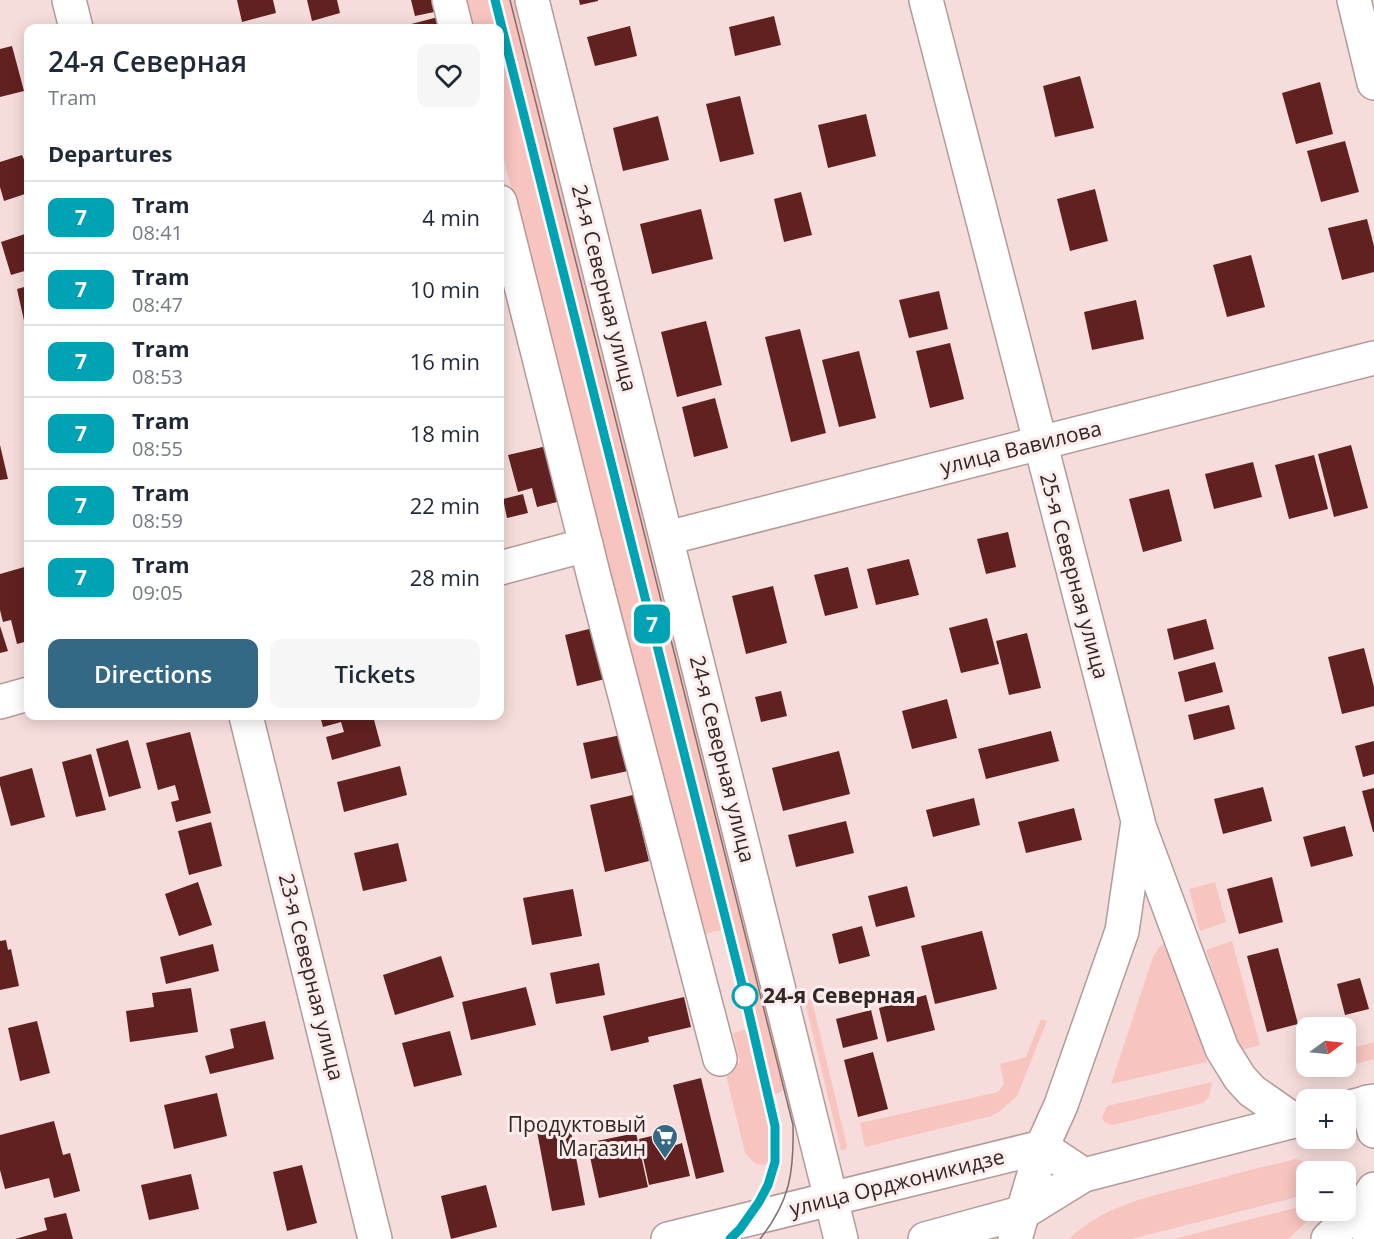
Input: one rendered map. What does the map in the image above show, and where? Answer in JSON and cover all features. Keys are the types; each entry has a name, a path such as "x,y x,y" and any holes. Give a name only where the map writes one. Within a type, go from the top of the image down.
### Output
{"main road":[{"path":"69,0 75,24"},
{"path":"449,0 455,24"},
{"name":"24-я Северная улица","path":"532,0 841,1239"},
{"name":"25-я Северная улица","path":"926,0 1138,821 1122,931 1061,1105 1042,1146"},
{"path":"1354,0 1374,83"},
{"path":"504,218 586,545 720,1059"},
{"name":"улица Вавилова","path":"667,538 1374,358"},
{"path":"504,567 586,545"},
{"path":"0,702 24,695"},
{"name":"23-я Северная улица","path":"247,720 375,1239"},
{"path":"1138,821 1222,1048 1240,1078 1252,1091 1296,1117"},
{"path":"925,1239 1019,1226 1084,1175 1296,1121"},
{"path":"1019,1226 1042,1146 1084,1175"},
{"name":"улица Орджоникидзе","path":"668,1239 1042,1146"},
{"path":"1328,1239 1369,1196"},
{"path":"1369,1196 1370,1239"}],"shaded area":[{"path":"464,0 523,0 791,1081 781,1092 763,1097 769,1132 768,1164 757,1164 745,1153 724,1067 740,1063 733,1033 751,1028 726,929 706,934 636,677 504,160 504,24 470,24"},
{"path":"1215,882 1226,922 1200,931 1189,889"},
{"path":"1232,941 1260,1045 1242,1050 1237,1046 1206,950"},
{"path":"1169,944 1207,1062 1111,1084 1153,957 1159,947"},
{"path":"809,999 812,1001 847,1146 845,1150 841,1150 805,1002"},
{"path":"1041,1019 1047,1021 1017,1096 1000,1111 991,1116 865,1147 860,1123 998,1092 1004,1084 1000,1064 1026,1057"},
{"path":"1374,1042 1374,1059 1356,1064 1356,1047"},
{"path":"1212,1082 1209,1097 1203,1103 1113,1125 1105,1123 1102,1117 1107,1106"},
{"path":"1296,1159 1303,1161 1296,1161 1296,1197 1131,1239 1069,1239 1083,1227 1113,1210 1163,1193"},
{"path":"1296,1208 1296,1221 1307,1221 1288,1239 1174,1239"}],"building":[{"path":"237,0 273,0 276,13 242,22"},
{"path":"307,0 337,0 340,13 312,21"},
{"path":"411,0 436,0 439,11 415,16"},
{"path":"579,0 598,0 598,1 580,5"},
{"path":"442,16 444,24 411,24"},
{"path":"774,16 781,45 735,56 729,27"},
{"path":"630,26 637,56 595,66 587,37"},
{"path":"12,46 24,91 0,97 0,49"},
{"path":"1080,76 1094,128 1055,137 1043,86"},
{"path":"1320,82 1333,134 1296,144 1282,93"},
{"path":"740,96 754,154 720,162 706,104"},
{"path":"866,114 876,156 828,168 818,125"},
{"path":"658,116 669,160 623,171 613,128"},
{"path":"1345,141 1359,192 1321,202 1307,151"},
{"path":"22,155 24,194 4,201 0,187 0,162"},
{"path":"1095,189 1108,241 1070,251 1057,199"},
{"path":"801,192 812,235 784,242 774,199"},
{"path":"701,209 713,259 652,274 640,224"},
{"path":"1367,219 1374,246 1374,272 1342,280 1328,228"},
{"path":"24,234 24,271 11,275 1,242"},
{"path":"1251,255 1265,307 1227,317 1213,265"},
{"path":"24,287 24,320 17,289"},
{"path":"939,291 948,329 909,338 899,300"},
{"path":"1136,300 1144,339 1092,350 1084,312"},
{"path":"706,321 722,385 677,397 661,332"},
{"path":"800,329 826,433 791,442 765,337"},
{"path":"950,343 964,399 930,408 916,351"},
{"path":"859,351 876,418 839,427 822,360"},
{"path":"715,398 728,448 694,457 682,407"},
{"path":"0,445 8,479 0,480"},
{"path":"1351,445 1368,508 1334,517 1318,454"},
{"path":"547,446 561,501 537,507 532,488 518,492 508,455"},
{"path":"1314,455 1328,509 1289,519 1275,465"},
{"path":"1253,462 1262,497 1214,509 1205,474"},
{"path":"1169,489 1182,541 1143,552 1129,499"},
{"path":"523,494 528,513 507,518 504,499"},
{"path":"1008,532 1016,567 986,574 977,539"},
{"path":"909,559 919,595 876,605 867,569"},
{"path":"24,567 24,642 17,644 11,620 3,622 0,610 0,574"},
{"path":"848,567 858,608 825,616 814,575"},
{"path":"773,586 787,643 746,654 732,596"},
{"path":"987,618 999,664 961,673 949,628"},
{"path":"1206,619 1214,649 1174,660 1167,629"},
{"path":"0,626 8,651 0,653"},
{"path":"593,628 605,679 577,686 565,635"},
{"path":"1027,633 1041,688 1009,695 996,641"},
{"path":"1364,648 1374,687 1374,706 1342,714 1328,657"},
{"path":"1215,662 1223,692 1185,702 1178,672"},
{"path":"781,691 787,716 761,722 755,697"},
{"path":"947,699 957,738 912,749 902,711"},
{"path":"1229,705 1235,729 1194,740 1188,715"},
{"path":"321,720 374,720 381,746 332,760 326,737 344,732 341,722 323,727"},
{"path":"1051,731 1059,761 986,779 978,749"},
{"path":"190,732 211,813 176,822 171,802 179,800 175,785 158,790 146,743"},
{"path":"621,735 628,771 591,779 583,743"},
{"path":"128,740 141,788 109,797 96,749"},
{"path":"1374,741 1374,774 1363,777 1355,746"},
{"path":"839,751 850,794 783,811 772,768"},
{"path":"91,754 106,810 76,817 62,762"},
{"path":"400,766 407,795 344,812 337,782"},
{"path":"32,768 45,817 11,826 0,777"},
{"path":"1263,787 1272,821 1223,834 1214,799"},
{"path":"1374,788 1374,832 1373,832 1362,791"},
{"path":"633,795 649,861 605,872 590,805"},
{"path":"974,798 980,825 933,837 926,810"},
{"path":"1074,808 1082,840 1026,853 1018,822"},
{"path":"846,821 854,853 796,867 788,835"},
{"path":"211,822 222,866 189,875 178,831"},
{"path":"1345,826 1353,856 1311,867 1303,837"},
{"path":"398,843 407,881 363,891 354,853"},
{"path":"1272,877 1283,922 1239,934 1227,889"},
{"path":"198,882 212,925 179,936 165,894"},
{"path":"907,886 915,917 876,927 868,896"},
{"path":"573,889 582,936 532,945 523,898"},
{"path":"862,926 870,956 839,964 832,934"},
{"path":"982,931 997,989 935,1004 921,946"},
{"path":"6,940 8,950 11,949 19,986 0,990 0,941"},
{"path":"213,944 219,971 166,984 160,957"},
{"path":"1278,948 1296,1017 1296,1025 1267,1032 1247,956"},
{"path":"441,956 454,997 395,1015 383,975"},
{"path":"599,963 605,995 556,1004 550,973"},
{"path":"1360,978 1369,1009 1345,1015 1337,984"},
{"path":"526,987 536,1025 471,1040 462,1002"},
{"path":"191,988 198,1032 130,1042 126,1011 154,1007 152,993"},
{"path":"926,995 935,1030 887,1042 879,1008"},
{"path":"684,997 691,1027 648,1037 649,1042 611,1051 603,1016"},
{"path":"871,1010 878,1039 843,1048 836,1019"},
{"path":"37,1021 50,1073 20,1081 8,1028"},
{"path":"265,1021 274,1059 210,1074 205,1056 234,1048 230,1029"},
{"path":"450,1031 462,1075 414,1087 402,1043"},
{"path":"873,1052 888,1109 858,1117 844,1060"},
{"path":"701,1078 724,1172 696,1179 673,1085"},
{"path":"217,1093 227,1136 174,1149 164,1105"},
{"path":"569,1120 585,1205 552,1211 536,1126"},
{"path":"54,1121 63,1155 70,1153 80,1191 54,1198 49,1178 5,1189 0,1170 0,1135"},
{"name":"Продуктовый Магазин","path":"673,1131 676,1145 682,1143 690,1176 649,1185 639,1139"},
{"path":"636,1133 648,1187 599,1198 587,1143"},
{"path":"302,1165 317,1223 287,1231 273,1172"},
{"path":"191,1174 199,1209 149,1220 141,1185"},
{"path":"486,1185 497,1227 451,1239 441,1196"},
{"path":"66,1213 73,1239 15,1239 47,1230 44,1218"}],"tram line":[{"path":"495,0 501,24"},
{"name":"7","path":"495,0 501,24"},
{"path":"510,0 793,1125 791,1172 788,1186 778,1212 760,1239"},
{"path":"504,36 745,996 775,1126 775,1162 768,1185 759,1202 730,1239"},
{"name":"7","path":"504,36 745,996 775,1126 775,1162 768,1185 747,1220 730,1239"}],"place":[{"name":"24-я Северная","path":"745,996"},
{"name":"Продуктовый Магазин","path":"665,1160"}]}
